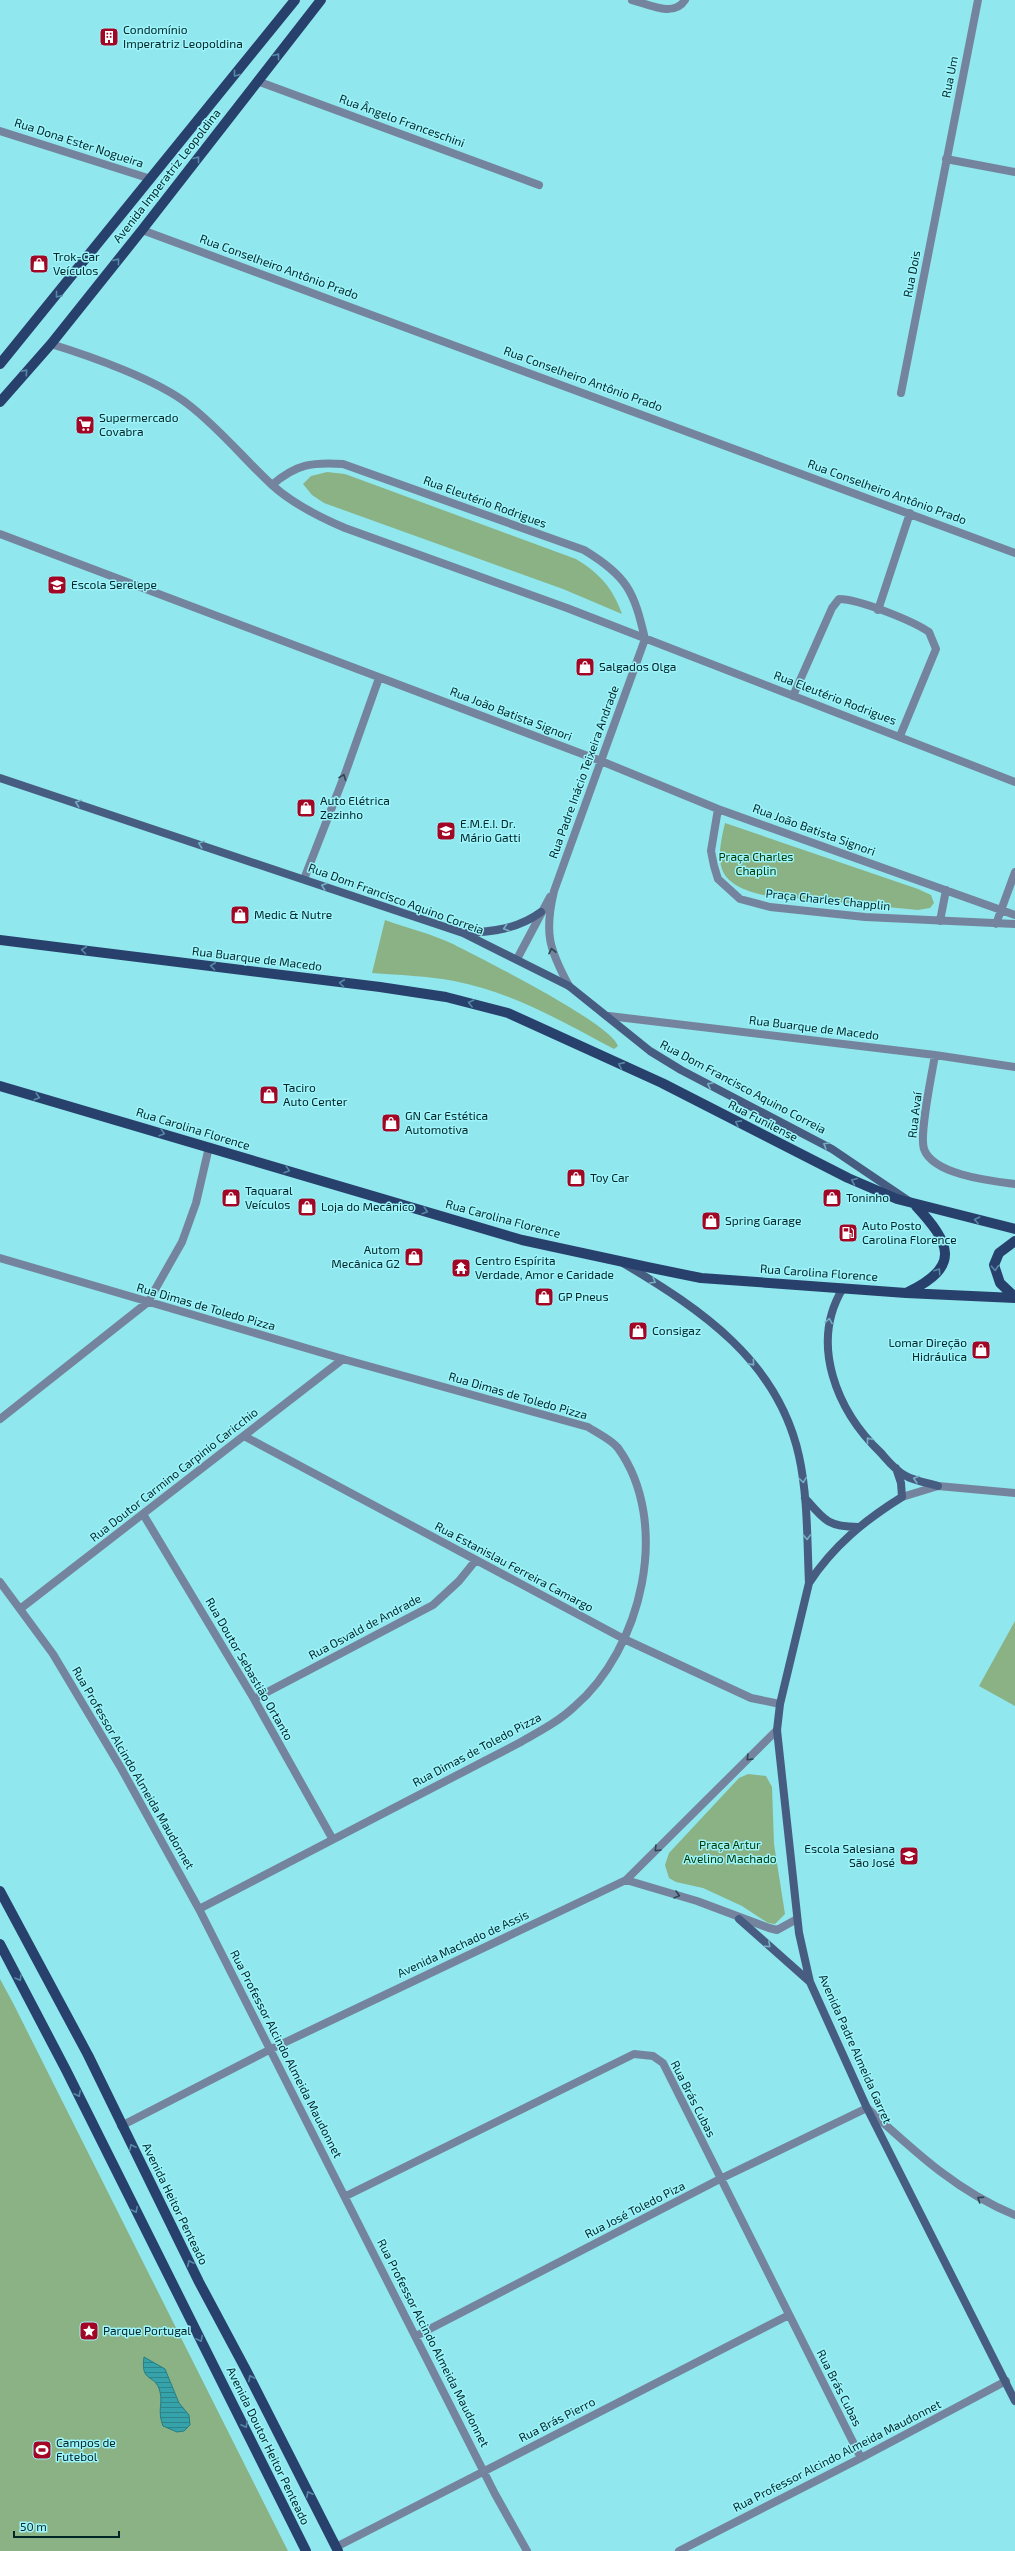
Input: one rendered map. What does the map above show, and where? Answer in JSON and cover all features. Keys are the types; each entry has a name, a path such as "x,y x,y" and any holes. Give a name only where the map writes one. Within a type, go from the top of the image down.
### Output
{"main road":[{"name":"Avenida Imperatriz Leopoldina","path":"0,364 295,0"},
{"name":"Avenida Imperatriz Leopoldina","path":"0,402 51,344 321,0"},
{"name":"Rua Buarque de Macedo","path":"0,940 395,989 446,997 508,1013"},
{"name":"Rua Funilense","path":"508,1013 662,1083 848,1178 916,1206 1015,1229"},
{"name":"Rua Carolina Florence","path":"0,1086 522,1240 619,1261 701,1278 906,1293 1015,1298"},
{"path":"906,1293 934,1277 945,1257 945,1247 935,1226 916,1206"},
{"path":"1015,1240 1004,1247 996,1257 994,1265 1000,1283 1015,1298"},
{"name":"Avenida Heitor Penteado","path":"0,1891 46,1973 199,2282 327,2529"},
{"name":"Avenida Doutor Heitor Penteado","path":"0,1944 35,2008 306,2551"},
{"name":"Avenida Doutor Heitor Penteado","path":"327,2529 337,2549"}],"street":[{"path":"632,0 667,10 679,7 685,0"},
{"name":"Rua Um","path":"946,160 978,0"},
{"name":"Rua Ângelo Franceschini","path":"257,81 539,185"},
{"name":"Rua Dona Ester Nogueira","path":"0,131 151,179"},
{"path":"946,160 1015,172"},
{"name":"Rua Dois","path":"900,393 946,160"},
{"name":"Rua Conselheiro Antônio Prado","path":"142,230 1015,553"},
{"name":"Rua Eleutério Rodrigues","path":"51,344 89,357 174,395 221,432 272,485 316,516 900,736 1015,782"},
{"name":"Rua Eleutério Rodrigues","path":"272,485 299,466 318,462 343,464 584,550 606,564 625,581 638,608 645,639"},
{"path":"878,610 910,513"},
{"name":"Rua João Batista Signori","path":"0,534 601,761 718,808 1015,915"},
{"path":"793,696 814,647 836,602 839,599 845,599 878,610 929,632 936,649 900,736"},
{"name":"Rua Padre Inácio Teixeira Andrade","path":"569,986 553,956 548,926 554,891 645,639"},
{"path":"304,879 345,774 379,678"},
{"name":"Rua Dom Francisco Aquino Correia","path":"0,778 463,933 569,986 609,1016 656,1055 826,1145 916,1206"},
{"name":"Praça Charles Chapplin","path":"718,808 712,851 714,866 718,879 740,899 770,907 866,917 940,922 1015,924"},
{"path":"996,924 1015,872"},
{"path":"940,922 946,890"},
{"name":"Rua Padre Inácio Teixeira Andrade","path":"517,959 541,912 554,891"},
{"path":"463,933 494,932 524,923 541,912"},
{"name":"Rua Buarque de Macedo","path":"609,1016 935,1055 1015,1067"},
{"name":"Rua Avaí","path":"935,1055 922,1142 927,1156 942,1166 961,1174 977,1179 1015,1184"},
{"path":"0,1419 148,1302 182,1242 196,1203 209,1147"},
{"name":"Rua Dimas de Toledo Pizza","path":"0,1258 343,1359 588,1427 617,1447 641,1496 645,1527 645,1565 637,1604 624,1639 602,1675 575,1706 549,1726 332,1838 199,1909"},
{"path":"619,1261 676,1294 711,1320 772,1385 789,1423 799,1456 805,1498 809,1583"},
{"path":"843,1288 834,1304 829,1319 827,1343 835,1384 848,1414 874,1447 906,1476 938,1486 1015,1493"},
{"name":"Rua Doutor Carmino Carpinio Caricchio","path":"20,1609 343,1359"},
{"name":"Rua Estanislau Ferreira Camargo","path":"244,1436 624,1639 751,1698 780,1704"},
{"path":"896,1468 901,1483 902,1497"},
{"name":"Avenida Padre Almeida Garret","path":"938,1486 902,1497 858,1527 820,1566 809,1583 780,1704 777,1730 797,1919 810,1982 866,2108 1015,2401"},
{"path":"805,1498 828,1522 838,1527 858,1527"},
{"name":"Rua Doutor Sebastião Ortanto","path":"143,1514 254,1699 332,1838"},
{"name":"Rua Osvald de Andrade","path":"254,1699 433,1605 459,1581 476,1560"},
{"name":"Rua Professor Alcindo Almeida Maudonnet","path":"0,1582 52,1654 117,1761 199,1909 269,2050 346,2196 484,2472 527,2551"},
{"name":"Avenida Machado de Assis","path":"122,2126 269,2050 626,1880 777,1730"},
{"path":"626,1880 704,1903 739,1919 777,1930 797,1919"},
{"path":"739,1919 810,1982"},
{"name":"Rua Brás Cubas","path":"346,2196 634,2054 653,2056 662,2063 862,2458"},
{"path":"866,2108 932,2166 985,2202 1015,2215"},
{"name":"Rua José Toledo Piza","path":"416,2336 720,2179 866,2108"},
{"name":"Rua Brás Pierro","path":"337,2549 789,2315"},
{"name":"Rua Professor Alcindo Almeida Maudonnet","path":"679,2551 862,2458 1006,2381"}],"green space":[{"path":"327,472 345,474 576,559 592,570 610,589 622,614 563,589 324,503 312,495 303,484 311,476"},
{"name":"Praça Charles Chaplin","path":"725,823 918,889 931,895 934,903 930,908 918,910 763,895 747,890 736,885 723,871 720,861 720,850"},
{"path":"385,920 445,940 515,976 570,1007 593,1022 610,1036 618,1046 614,1049 537,1009 496,992 454,981 372,973"},
{"path":"1015,1621 1015,1706 979,1686"},
{"name":"Praça Artur Avelino Machado","path":"748,1774 766,1776 772,1787 774,1844 785,1914 775,1924 768,1923 742,1906 703,1888 676,1882 669,1878 665,1865 669,1853 739,1778"},
{"name":"Parque Portugal","path":"0,1979 13,2003 288,2551 0,2551"}],"water":[{"path":"144,2357 165,2369 179,2403 189,2415 190,2425 184,2431 177,2432 163,2426 160,2416 160,2392 155,2382 146,2375 144,2371"}],"place":[{"name":"Condomínio Imperatriz Leopoldina","path":"109,37"},
{"name":"Trok-Car Veículos","path":"39,264"},
{"name":"Supermercado Covabra","path":"85,425"},
{"name":"Escola Serelepe","path":"57,585"},
{"name":"Salgados Olga","path":"585,667"},
{"name":"Auto Elétrica Zezinho","path":"306,808"},
{"name":"E.M.E.I. Dr. Mário Gatti","path":"446,831"},
{"name":"Medic & Nutre","path":"240,915"},
{"name":"Taciro Auto Center","path":"269,1095"},
{"name":"GN Car Estética Automotiva","path":"391,1123"},
{"name":"Toy Car","path":"576,1178"},
{"name":"Taquaral Veículos","path":"231,1198"},
{"name":"Toninho","path":"832,1198"},
{"name":"Loja do Mecânico","path":"307,1207"},
{"name":"Spring Garage","path":"711,1221"},
{"name":"Auto Posto Carolina Florence","path":"848,1233"},
{"name":"Autom Mecânica G2","path":"414,1257"},
{"name":"Centro Espírita Verdade, Amor e Caridade","path":"461,1268"},
{"name":"GP Pneus","path":"544,1297"},
{"name":"Consigaz","path":"638,1331"},
{"name":"Lomar Direção Hidráulica","path":"981,1350"},
{"name":"Escola Salesiana São José","path":"909,1856"},
{"name":"Parque Portugal","path":"89,2331"},
{"name":"Campos de Futebol","path":"42,2450"}]}
